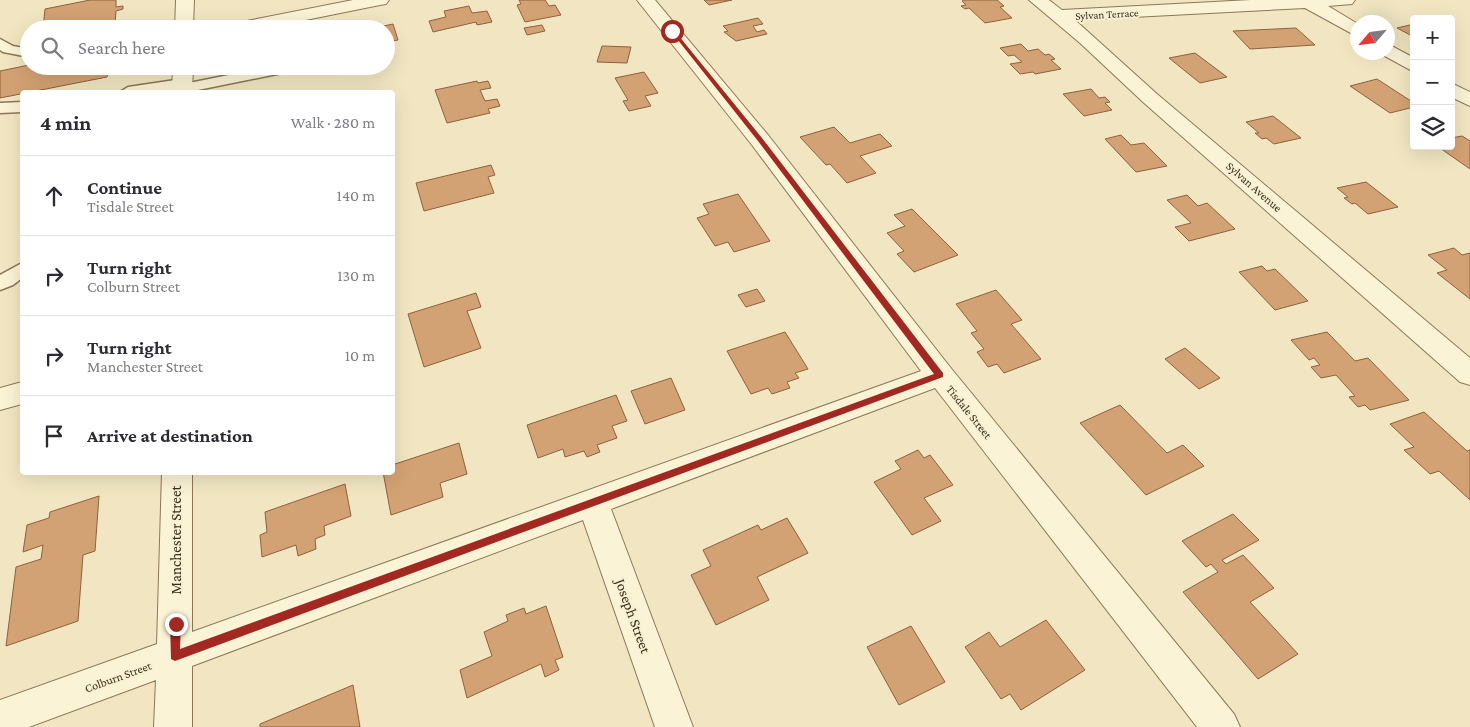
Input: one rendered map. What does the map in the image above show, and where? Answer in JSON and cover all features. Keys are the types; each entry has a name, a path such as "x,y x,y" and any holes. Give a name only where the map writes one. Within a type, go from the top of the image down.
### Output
{"street":[{"path":"184,20 185,0"},
{"path":"278,20 380,0"},
{"name":"Tisdale Street","path":"646,0 760,140 940,375 1222,727"},
{"name":"Sylvan Avenue","path":"1038,0 1087,39 1150,98 1470,374"},
{"name":"Sylvan Terrace","path":"1058,16 1346,0"},
{"path":"1308,2 1350,27"},
{"path":"1395,54 1410,64"},
{"path":"1455,91 1470,100"},
{"name":"Colburn Street","path":"0,719 593,504 940,375"},
{"path":"0,399 20,394"},
{"name":"Manchester Street","path":"174,727 177,475"},
{"name":"Joseph Street","path":"593,504 674,727"}],"lane":[{"path":"0,44 8,49 20,51"},
{"path":"140,90 236,75"},
{"path":"0,283 8,281 20,271"}],"building":[{"path":"90,0 116,0 116,7 123,6 123,9 116,11 115,20 44,20 45,9"},
{"path":"519,0 545,0 549,6 555,5 561,15 525,22 517,5 521,4"},
{"path":"704,0 732,0 709,5"},
{"path":"964,0 997,0 1004,6 1000,7 1012,18 985,23 969,8 965,9 961,6 966,5 962,1"},
{"path":"469,6 472,13 487,11 492,22 477,25 476,22 433,32 429,21 446,17 444,11"},
{"path":"758,18 763,24 753,26 757,32 764,30 767,34 736,41 724,32 728,31 723,26"},
{"path":"542,25 545,31 527,35 524,28"},
{"path":"1410,25 1410,35 1397,28"},
{"path":"1296,28 1315,45 1250,49 1233,31"},
{"path":"1021,44 1028,51 1038,49 1045,55 1049,54 1055,59 1051,60 1061,69 1035,74 1033,72 1020,74 1010,64 1022,62 1014,55 1008,56 1000,48"},
{"path":"602,46 631,47 627,63 597,62"},
{"path":"1195,53 1227,77 1200,83 1169,58"},
{"path":"20,67 20,75 107,75 107,77 41,90 20,90 20,94 0,98 0,71"},
{"path":"644,72 658,93 645,96 651,106 629,111 623,101 628,100 615,78"},
{"path":"1377,79 1410,100 1410,108 1390,113 1350,86"},
{"path":"477,81 478,83 488,81 491,88 480,90 485,101 497,99 500,106 488,109 490,113 447,123 435,90"},
{"path":"1091,89 1099,98 1105,97 1110,102 1105,103 1112,110 1084,116 1063,94"},
{"path":"1273,116 1301,138 1274,144 1266,138 1262,139 1255,133 1259,133 1246,122"},
{"path":"834,127 850,143 880,134 892,146 860,156 876,173 847,183 830,164 826,165 800,137"},
{"path":"1121,135 1131,145 1144,143 1167,166 1136,172 1105,139"},
{"path":"1462,136 1470,141 1470,169 1443,150 1455,150 1455,137"},
{"path":"491,165 495,175 488,177 494,193 424,211 416,183"},
{"path":"1366,182 1398,207 1368,214 1355,203 1352,204 1344,198 1348,197 1337,188"},
{"path":"738,194 770,241 734,252 728,242 715,246 697,218 709,214 703,204"},
{"path":"1187,195 1198,206 1207,203 1235,229 1189,241 1175,227 1191,223 1167,200"},
{"path":"912,209 958,255 914,272 897,254 904,251 887,233 905,226 894,215"},
{"path":"1454,248 1462,255 1470,253 1470,299 1437,273 1447,270 1428,255"},
{"path":"1262,266 1267,271 1275,269 1308,301 1275,310 1239,272"},
{"path":"757,289 765,301 746,307 738,295"},
{"path":"996,290 1022,320 1011,324 1041,359 1004,373 997,364 988,367 977,352 984,349 971,333 977,331 956,304"},
{"path":"476,293 481,307 467,311 481,348 424,367 408,314"},
{"path":"785,332 808,369 795,373 799,378 787,382 790,388 772,394 768,388 751,394 727,351"},
{"path":"1327,332 1355,361 1368,358 1409,400 1370,410 1365,405 1358,407 1349,397 1355,396 1336,375 1321,378 1311,367 1320,365 1314,358 1309,360 1291,340"},
{"path":"1185,348 1220,378 1199,389 1165,359"},
{"path":"671,378 685,410 645,424 631,391"},
{"path":"616,395 627,421 612,426 617,438 597,445 600,452 587,457 584,451 565,457 563,449 538,458 527,425"},
{"path":"1120,405 1167,453 1183,445 1204,466 1146,495 1080,423"},
{"path":"1424,412 1467,451 1470,450 1470,500 1439,471 1430,474 1404,450 1414,447 1390,424"},
{"path":"459,443 467,474 440,483 443,497 391,515 384,475 395,475 395,464"},
{"path":"918,450 924,458 930,455 953,485 924,498 941,521 912,535 874,482 901,469 895,461"},
{"path":"345,484 351,516 324,526 325,535 315,539 316,549 298,556 296,545 262,557 260,535 267,532 265,512"},
{"path":"99,496 95,551 83,555 78,621 6,646 16,567 41,559 43,545 23,552 27,525 49,518 50,512"},
{"path":"1233,514 1259,540 1222,560 1226,564 1243,555 1274,588 1250,602 1298,654 1258,679 1183,592 1218,572 1211,564 1206,567 1182,541"},
{"path":"787,518 808,553 757,577 769,600 716,625 691,575 711,566 703,550 758,525 761,530"},
{"path":"546,606 563,657 555,660 559,670 545,677 541,664 467,698 460,670 492,656 484,632 508,621 506,615 524,608 526,614"},
{"path":"1046,620 1085,670 1021,710 1010,694 1001,699 965,647 989,632 1000,647"},
{"path":"911,626 945,682 899,705 867,647"},
{"path":"353,685 360,727 260,727 260,724"}],"route":[{"path":"176,624 175,656 940,375 760,140 672,31"}]}
